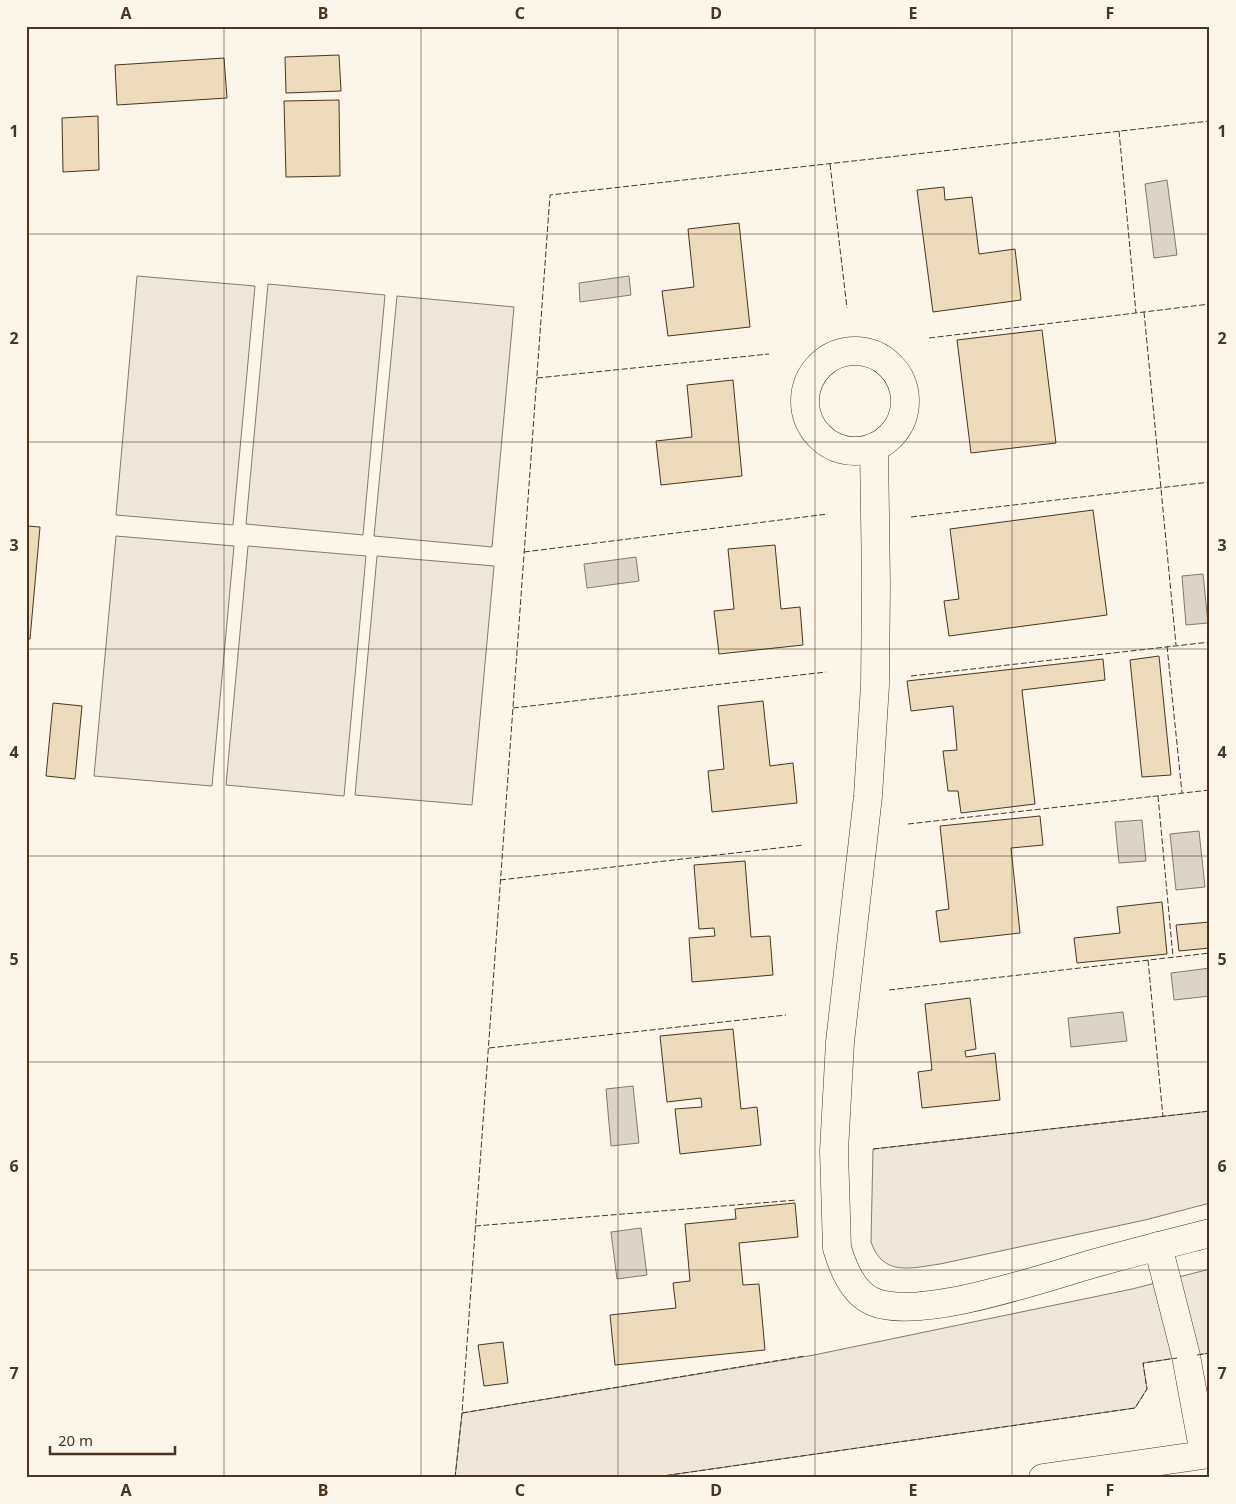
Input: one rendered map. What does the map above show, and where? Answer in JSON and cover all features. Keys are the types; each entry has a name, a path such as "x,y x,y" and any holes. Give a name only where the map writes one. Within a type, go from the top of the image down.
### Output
{"street":[{"path":"874,447 876,584 874,694 868,796 840,1042 834,1150 837,1248 841,1262 862,1295 874,1302 888,1306 907,1307 942,1303 995,1292 1210,1233"},
{"path":"1043,1478 1207,1454 1186,1356 1158,1246"}],"shaded area":[{"path":"1167,180 1177,255 1154,258 1145,184"},
{"path":"137,276 255,286 233,525 116,515"},
{"path":"629,276 631,295 580,302 579,283"},
{"path":"268,284 385,295 363,535 246,524"},
{"path":"397,296 514,307 492,547 374,536"},
{"path":"116,536 234,546 212,786 94,776"},
{"path":"248,546 366,556 344,796 226,785"},
{"path":"377,556 494,566 472,805 355,795"},
{"path":"636,557 639,581 587,588 584,564"},
{"path":"1203,574 1208,623 1186,625 1182,576"},
{"path":"1142,820 1146,861 1119,863 1115,822"},
{"path":"1199,831 1205,887 1176,890 1170,834"},
{"path":"1210,968 1210,996 1174,1000 1171,973"},
{"path":"1123,1012 1127,1041 1071,1047 1068,1018"},
{"path":"633,1086 639,1143 611,1146 606,1089"},
{"path":"1210,1111 1210,1203 1145,1220 919,1267 899,1268 890,1265 883,1261 876,1253 871,1242 873,1149"},
{"path":"641,1228 647,1275 617,1279 611,1232"},
{"path":"1210,1269 1210,1353 1143,1363 1147,1389 1135,1408 649,1478 455,1478 462,1413 814,1355 1132,1289"}],"building":[{"path":"339,55 341,91 286,93 285,57"},
{"path":"224,58 227,98 117,105 115,65"},
{"path":"339,100 340,176 286,177 284,101"},
{"path":"98,116 99,170 63,172 62,118"},
{"path":"944,187 945,200 972,197 979,254 1015,249 1021,300 933,312 917,190"},
{"path":"739,223 750,327 668,336 662,291 694,287 688,229"},
{"path":"1042,330 1056,443 971,453 957,340"},
{"path":"733,380 742,476 661,485 656,441 692,437 687,385"},
{"path":"1093,510 1107,615 949,636 944,601 959,599 950,529"},
{"path":"26,526 40,527 30,639 26,639"},
{"path":"775,545 781,609 800,607 803,645 719,654 714,611 734,609 728,549"},
{"path":"1159,656 1171,775 1142,777 1130,660"},
{"path":"1103,659 1105,680 1022,690 1035,804 961,813 958,791 948,791 943,751 957,750 953,706 911,711 907,681"},
{"path":"763,701 770,766 793,763 797,803 712,812 708,771 724,769 718,706"},
{"path":"53,703 82,706 75,779 46,776"},
{"path":"1040,816 1043,845 1011,848 1020,933 940,942 936,911 949,909 940,826"},
{"path":"745,861 751,937 770,936 773,975 692,982 689,938 715,936 714,928 699,929 694,865"},
{"path":"1162,902 1167,954 1077,963 1074,938 1120,933 1117,907"},
{"path":"1210,922 1210,948 1179,951 1176,925"},
{"path":"970,998 976,1049 965,1051 966,1057 995,1053 1000,1100 922,1108 918,1072 932,1070 925,1004"},
{"path":"733,1029 741,1109 757,1107 761,1145 680,1154 675,1109 702,1107 701,1098 667,1102 660,1036"},
{"path":"795,1203 798,1237 739,1243 743,1285 759,1284 765,1350 615,1365 610,1315 676,1308 673,1283 690,1281 685,1224 736,1219 735,1209"},
{"path":"503,1342 508,1383 484,1386 478,1345"}],"fence":[{"path":"455,1478 462,1413 550,195 1210,121"},
{"path":"1119,131 1136,313"},
{"path":"830,164 847,308"},
{"path":"929,338 1210,304"},
{"path":"1144,312 1176,645"},
{"path":"537,378 769,354"},
{"path":"911,517 1210,482"},
{"path":"524,552 828,514"},
{"path":"911,676 1210,642"},
{"path":"1167,646 1182,793"},
{"path":"513,708 826,672"},
{"path":"908,824 1210,790"},
{"path":"1158,796 1173,957"},
{"path":"500,880 804,845"},
{"path":"889,990 1210,953"},
{"path":"1148,960 1163,1117"},
{"path":"489,1048 786,1015"},
{"path":"873,1149 1210,1111"},
{"path":"475,1226 797,1200"},
{"path":"1197,1355 1210,1353"},
{"path":"462,1413 805,1356"},
{"path":"649,1478 1135,1408 1147,1389 1143,1363 1177,1358"}]}
